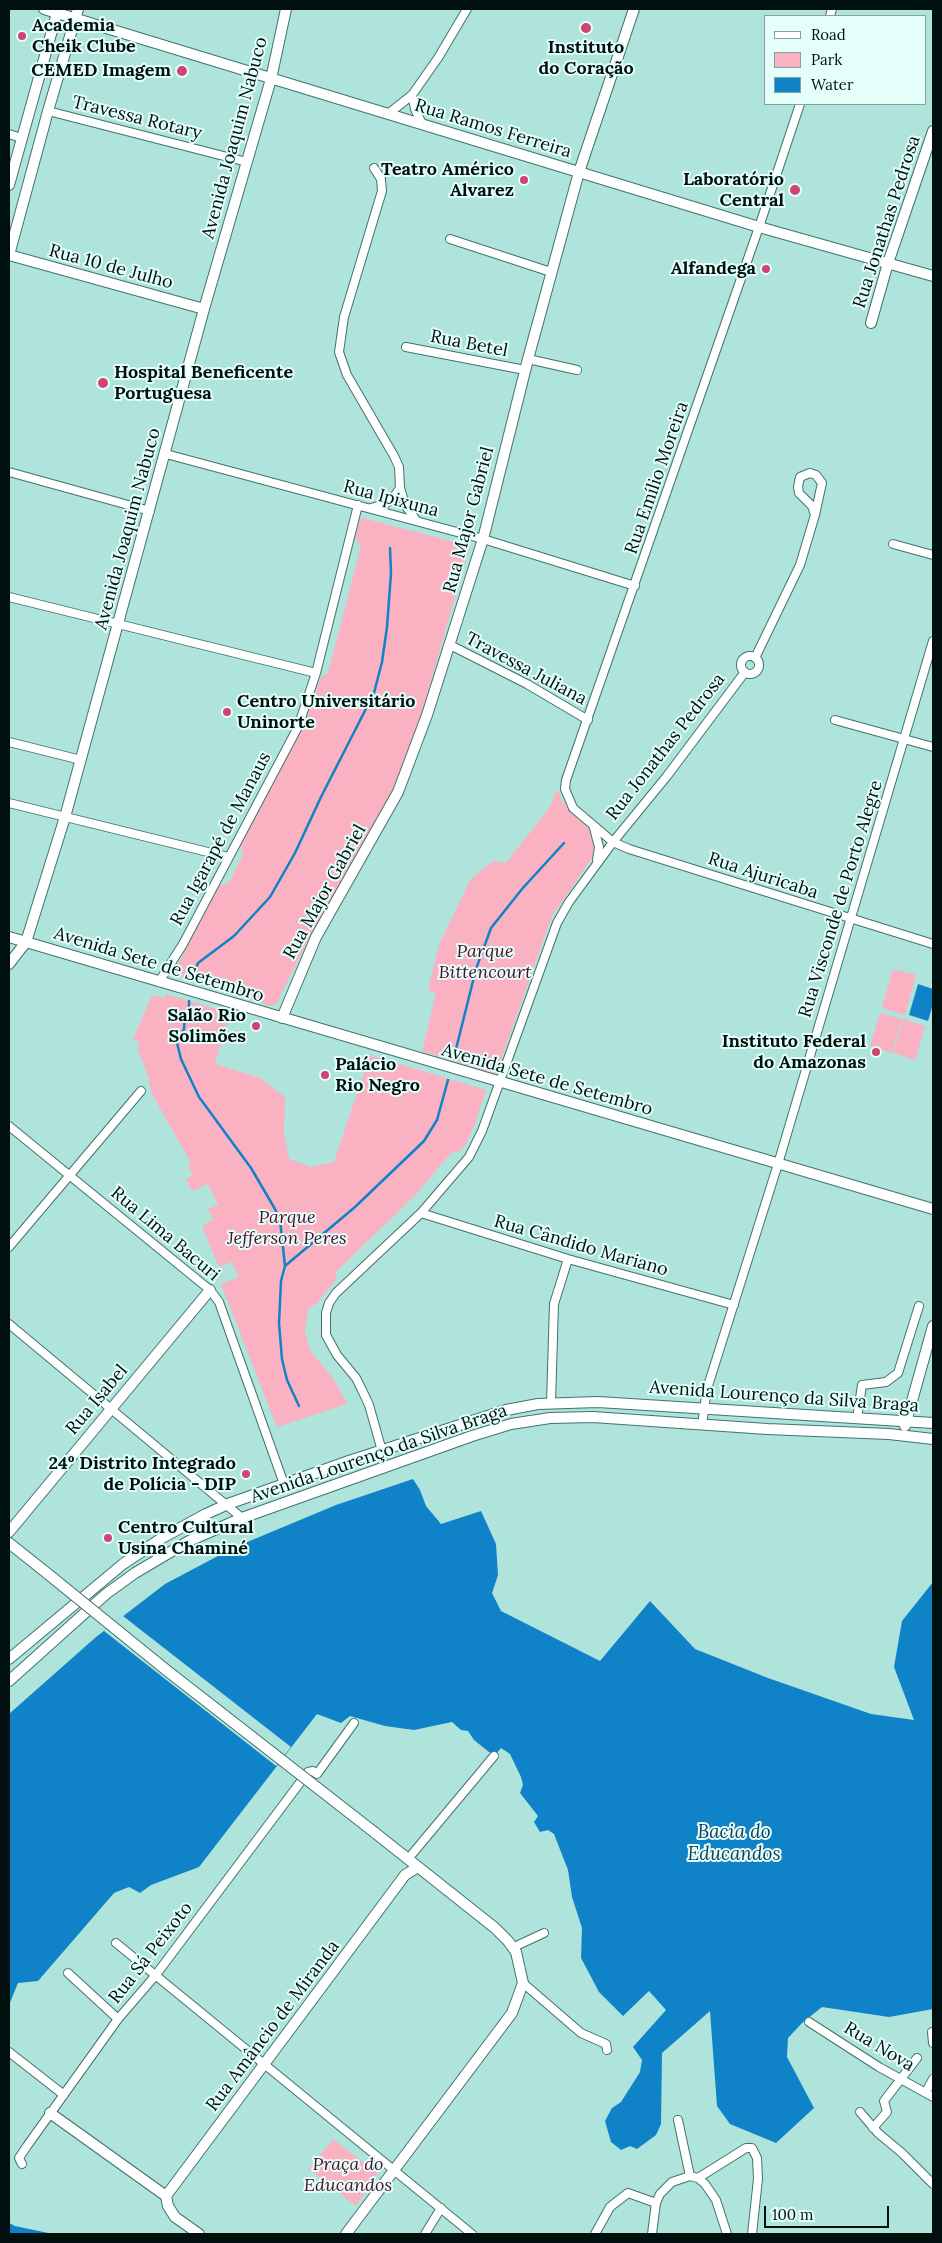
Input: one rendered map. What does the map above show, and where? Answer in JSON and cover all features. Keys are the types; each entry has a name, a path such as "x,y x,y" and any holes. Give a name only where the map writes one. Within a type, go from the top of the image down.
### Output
{"street":[{"name":"Rua Ramos Ferreira","path":"44,9 77,14 270,79 759,227 933,276"},
{"name":"Avenida Joaquim Nabuco","path":"9,964 26,942 65,817 166,454 204,309 270,79 286,9"},
{"path":"388,114 412,95 438,58 467,9"},
{"name":"Rua Major Gabriel","path":"282,1018 316,937 398,792 427,714 482,539 525,370 579,172 634,9"},
{"path":"9,185 58,11"},
{"path":"9,255 48,111 77,14"},
{"path":"412,95 415,109 422,124"},
{"name":"Rua Emílio Moreira","path":"612,843 573,808 565,789 568,772 635,586 800,105"},
{"name":"Travessa Rotary","path":"48,111 247,162"},
{"name":"Rua Jonathas Pedrosa","path":"871,323 888,264 933,131"},
{"path":"9,134 21,138"},
{"path":"374,168 381,180 382,191 344,317 338,342 339,352 347,375 399,466 400,488 405,505 417,521"},
{"path":"450,239 551,272"},
{"name":"Rua 10 de Julho","path":"9,255 204,309"},
{"name":"Rua Betel","path":"406,347 525,370"},
{"path":"528,359 577,370"},
{"name":"Rua Ipixuna","path":"166,454 482,539 635,586"},
{"path":"9,472 150,511"},
{"path":"755,658 800,565 808,541 815,515 822,483 816,474 805,474 800,477 799,493 812,506 815,515"},
{"path":"371,508 385,504 393,498 400,488"},
{"name":"Rua Igarapé de Manaus","path":"159,982 183,944 298,726 316,673 358,506"},
{"path":"893,544 933,555"},
{"path":"9,597 316,673"},
{"name":"Rua Visconde de Porto Alegre","path":"702,1425 707,1389 778,1164 933,641"},
{"name":"Travessa Juliana","path":"450,645 527,684 588,720"},
{"path":"749,657 755,658 758,662 758,670 751,674 745,672 742,668 742,662 749,657"},
{"name":"Rua Jonathas Pedrosa","path":"382,1450 369,1405 362,1390 337,1355 326,1335 326,1313 329,1303 336,1293 421,1213 469,1157 482,1131 557,923 569,902 612,843 667,776 745,672"},
{"path":"835,720 933,747"},
{"path":"9,742 81,760"},
{"path":"9,803 228,857"},
{"name":"Rua Jonathas Pedrosa","path":"594,826 600,847 595,866"},
{"name":"Rua Ajuricaba","path":"612,843 933,944"},
{"name":"Avenida Sete de Setembro","path":"9,937 933,1209"},
{"path":"9,1246 141,1091"},
{"name":"Rua Lima Bacuri","path":"9,1126 210,1290 219,1302 284,1484"},
{"name":"Rua Cândido Mariano","path":"421,1213 568,1259 734,1305"},
{"path":"551,1403 554,1304 568,1259"},
{"name":"Rua Isabel","path":"9,1532 210,1290"},
{"path":"857,1418 862,1385 886,1382 898,1373 919,1306"},
{"path":"9,1324 228,1504 242,1518"},
{"path":"903,1436 933,1326"},
{"path":"608,1418 609,1402"},
{"name":"Avenida Lourenço da Silva Braga","path":"9,1659 129,1560 170,1534 228,1504 349,1461 498,1412 551,1403 609,1402 933,1423"},
{"name":"Avenida Lourenço da Silva Braga","path":"9,1681 78,1617 135,1573 188,1541 242,1518 472,1436 511,1424 550,1418 608,1418 933,1439"},
{"path":"349,1461 356,1477"},
{"path":"9,1542 292,1769 495,1928 514,1947 523,1983 512,2013 346,2234"},
{"name":"Rua Sá Peixoto","path":"22,2164 19,2160 20,2157 50,2112 118,2019 155,1976 308,1772 313,1771 317,1774 354,1723"},
{"name":"Rua Amâncio de Miranda","path":"166,2196 404,1875 408,1859 494,1756"},
{"name":"Rua Amâncio de Miranda","path":"404,1875 418,1867"},
{"path":"514,1947 544,1932"},
{"path":"116,1943 264,2066 472,2234"},
{"path":"68,1974 118,2019"},
{"path":"523,1983 581,2033 606,2044 607,2050"},
{"name":"Rua Nova","path":"809,2022 856,2053 933,2097"},
{"path":"932,2032 933,2043"},
{"path":"9,2052 64,2095"},
{"path":"873,2128 887,2113 884,2101 916,2058"},
{"path":"926,2092 933,2078"},
{"path":"50,2112 166,2196 168,2206 175,2217 199,2234"},
{"path":"860,2112 873,2128 933,2184"},
{"path":"678,2120 694,2177 705,2184 716,2200 727,2234"},
{"path":"652,2234 656,2203 665,2188 672,2182 694,2177 746,2148 752,2148 757,2158 758,2180 752,2234"},
{"path":"595,2234 610,2207 628,2193 656,2203"},
{"path":"424,2234 441,2208"}],"green space":[{"path":"362,518 470,546 413,743 393,791 308,941 276,1004 271,1006 173,974 218,886 229,883 243,854 240,845 305,721 321,677 328,673 361,546 355,538 359,522"},
{"name":"Parque Bittencourt","path":"556,791 559,792 561,800 592,832 597,851 552,916 496,1074 422,1051 436,993 428,990 439,945 470,880 493,861 506,863 550,807"},
{"path":"893,969 916,975 905,1015 882,1008"},
{"name":"Parque Jefferson Peres","path":"166,994 230,1013 215,1064 260,1078 285,1097 284,1133 289,1159 311,1167 334,1162 370,1055 486,1090 466,1144 460,1151 451,1153 416,1194 336,1272 336,1280 317,1303 308,1309 305,1332 310,1350 335,1381 347,1404 277,1427 221,1284 239,1277 231,1262 219,1267 202,1226 213,1220 208,1209 218,1205 208,1184 192,1191 186,1179 193,1175 188,1166 191,1163 152,1094 138,1049 139,1042 133,1039 152,995 165,998"},
{"path":"880,1013 902,1019 892,1053 870,1046"},
{"path":"903,1019 925,1026 915,1060 893,1053"},
{"name":"Praça do Educandos","path":"333,2139 378,2174 356,2206 309,2169"}],"water":[{"path":"918,984 933,989 933,1004 928,1021 909,1015"},
{"name":"Bacia do Educandos","path":"413,1479 420,1490 426,1506 441,1524 481,1511 496,1544 498,1575 492,1593 501,1611 600,1661 650,1601 695,1649 768,1678 871,1714 914,1720 894,1667 902,1621 933,1582 933,2009 889,2017 822,2007 802,2023 788,2038 787,2057 814,2108 776,2143 730,2124 717,2106 710,2011 662,2053 661,2124 656,2135 637,2149 630,2146 621,2150 611,2142 605,2121 612,2108 621,2102 640,2072 642,2060 633,2047 666,2010 649,1991 623,2016 599,1992 581,1958 582,1928 572,1897 568,1870 554,1834 548,1830 540,1832 534,1822 538,1816 520,1793 523,1785 521,1777 510,1754 501,1748 496,1754 489,1752 474,1740 468,1731 461,1730 452,1722 414,1730 385,1726 350,1716 341,1723 317,1714 199,1867 151,1885 140,1893 129,1887 114,1893 38,1981 18,1983 9,2005 9,1714 96,1637 165,1584 233,1548 336,1505"},
{"path":"9,2223 15,2226 53,2234 9,2234"}],"pier":[{"path":"123,1616 291,1747 276,1766 104,1631"}],"waterway":[{"path":"191,980 198,963 234,936 270,897 295,853 374,693 382,662 387,627 391,573 390,548"},
{"path":"454,1057 476,969 491,928 522,889 564,843"},
{"path":"189,1001 184,1029 177,1043 181,1059 199,1097 251,1168 280,1220 285,1266 281,1281 279,1323 282,1359 287,1380 299,1406"},
{"path":"285,1266 355,1207 424,1141 437,1120 448,1080"}],"place":[{"name":"Instituto do Coração","path":"586,28"},
{"name":"Academia Cheik Clube","path":"22,36"},
{"name":"CEMED Imagem","path":"182,71"},
{"name":"Teatro Américo Alvarez","path":"524,180"},
{"name":"Laboratório Central","path":"795,190"},
{"name":"Alfandega","path":"766,269"},
{"name":"Hospital Beneficente Portuguesa","path":"103,383"},
{"name":"Centro Universitário Uninorte","path":"227,712"},
{"name":"Salão Rio Solimões","path":"256,1026"},
{"name":"Instituto Federal do Amazonas","path":"876,1052"},
{"name":"Palácio Rio Negro","path":"325,1075"},
{"name":"24º Distrito Integrado de Polícia - DIP","path":"246,1474"},
{"name":"Centro Cultural Usina Chaminé","path":"108,1538"}]}
